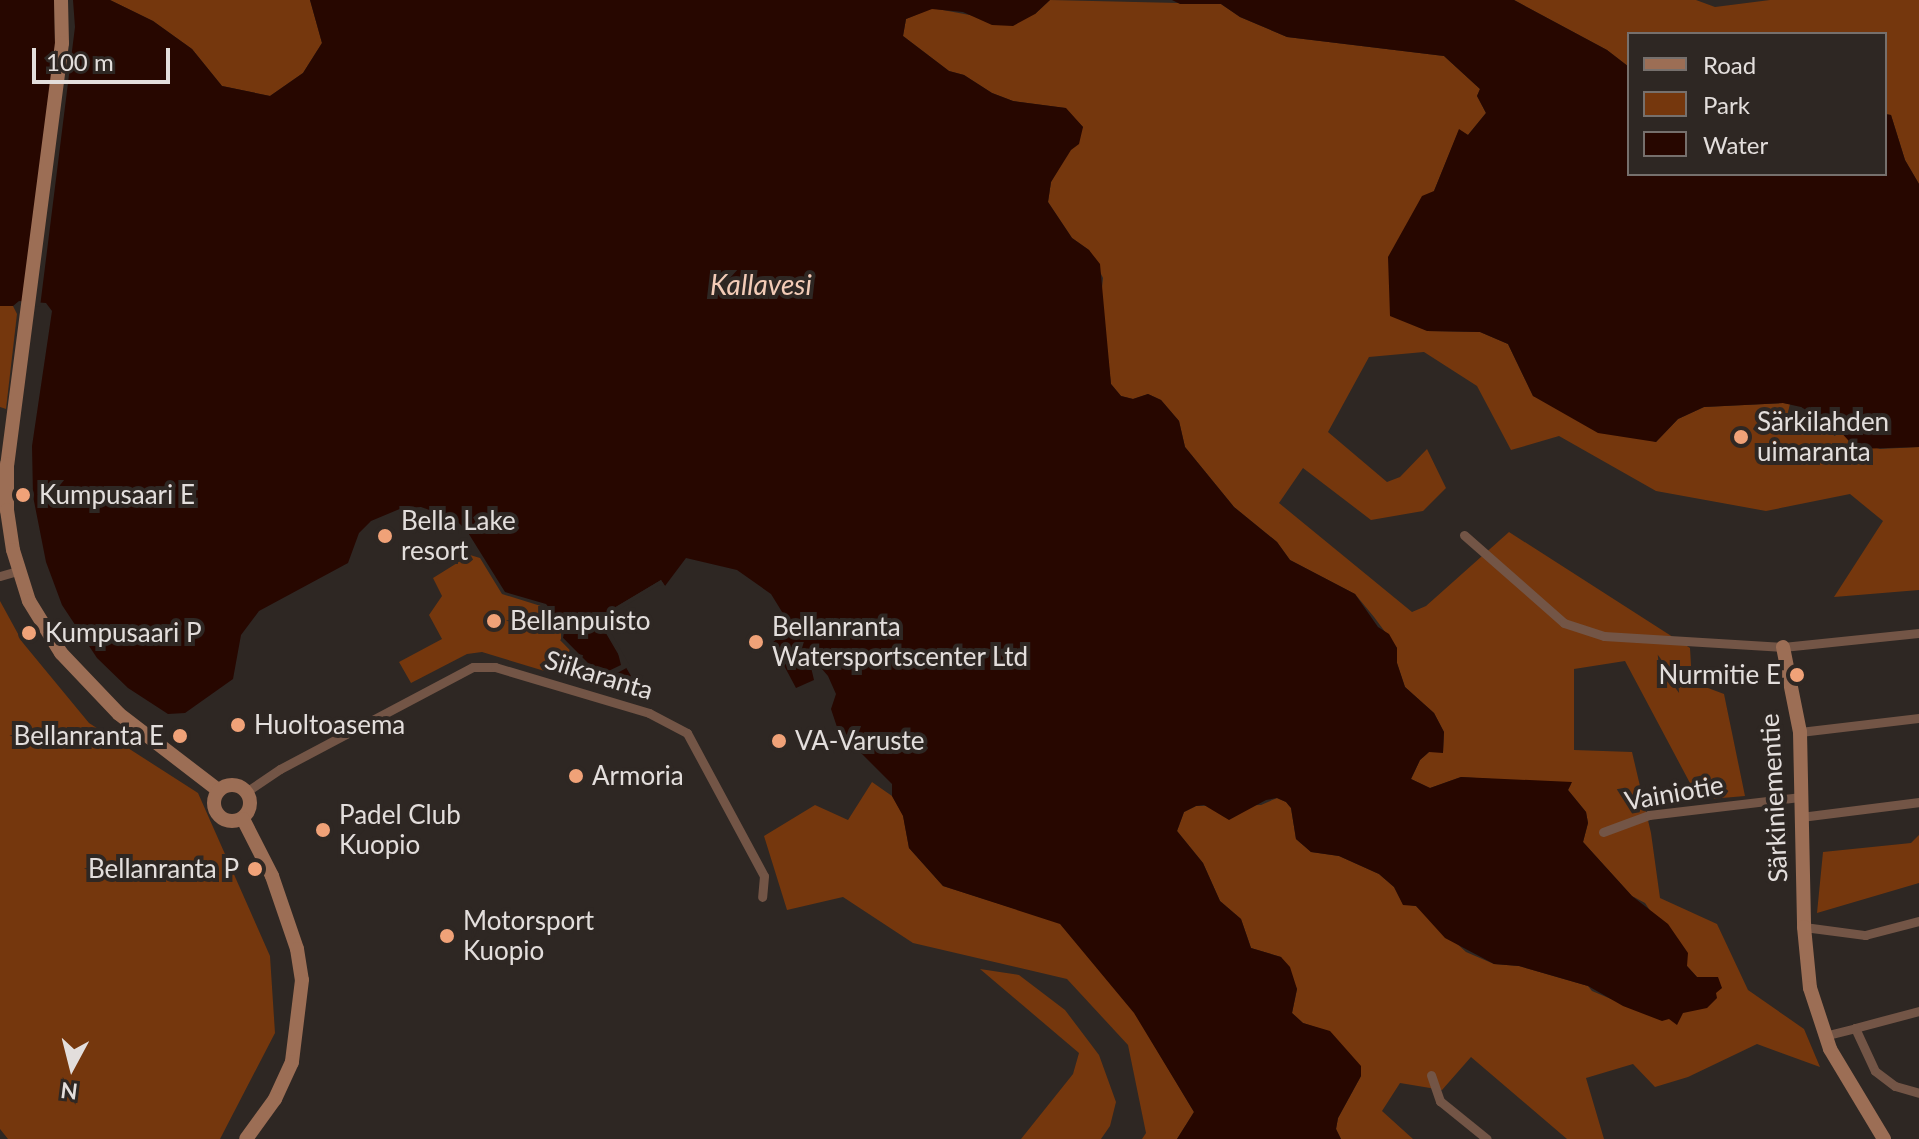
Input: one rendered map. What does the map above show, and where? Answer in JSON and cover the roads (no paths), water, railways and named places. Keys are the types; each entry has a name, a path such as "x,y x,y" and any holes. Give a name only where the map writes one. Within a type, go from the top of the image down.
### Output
{"main road":[{"path":"61,0 62,43 6,492 17,571 29,601 61,653 119,714 218,790"},
{"name":"Särkiniementie","path":"1783,647 1800,732 1804,927 1810,988 1824,1036 1884,1139"},
{"path":"233,786 246,792 250,805 243,819 233,822 221,817 215,806 218,790 233,786"},
{"path":"243,819 272,876 297,949 302,980 292,1062 275,1099 246,1139"}],"street":[{"path":"1464,535 1564,623 1604,636 1783,647 1919,633"},
{"path":"0,576 17,571"},
{"name":"Siikaranta","path":"246,792 280,769 473,667 495,667 649,713 687,733 764,876 762,897"},
{"path":"1800,732 1919,718"},
{"name":"Vainiotie","path":"1603,832 1649,815 1801,797"},
{"path":"1801,817 1919,802"},
{"path":"1804,927 1865,935 1919,921"},
{"path":"1824,1036 1919,1011"},
{"path":"1855,1028 1875,1071 1895,1086 1919,1093"},
{"path":"1431,1075 1440,1101 1487,1139"}],"water":[{"name":"Kallavesi","path":"0,0 110,0 153,21 192,49 222,86 270,96 303,73 322,43 310,0 1050,0 1035,14 1013,26 992,25 963,12 932,9 906,19 903,36 949,71 964,75 992,93 1013,101 1066,108 1083,127 1079,144 1071,150 1051,182 1048,202 1072,238 1089,250 1100,264 1111,384 1121,396 1133,399 1148,394 1161,400 1179,421 1185,447 1234,507 1277,542 1290,560 1355,594 1378,627 1389,634 1397,648 1397,663 1405,687 1434,713 1444,732 1443,753 1429,752 1420,760 1411,779 1430,788 1461,777 1572,782 1568,790 1586,812 1588,823 1583,842 1632,896 1668,924 1688,953 1687,966 1697,977 1718,977 1722,988 1716,993 1717,998 1707,1008 1683,1013 1677,1025 1669,1019 1662,1021 1623,1006 1588,986 1519,966 1494,964 1445,938 1416,906 1403,905 1394,887 1379,874 1339,856 1311,852 1296,839 1291,808 1286,802 1277,798 1266,800 1229,820 1204,805 1196,806 1184,812 1177,831 1203,863 1220,901 1241,919 1251,948 1281,957 1290,967 1297,989 1292,1013 1303,1023 1330,1031 1361,1066 1361,1076 1338,1118 1336,1129 1341,1139 1177,1139 1194,1112 1134,1013 1060,924 943,886 909,848 903,816 892,796 892,784 838,730 831,709 836,694 828,676 816,662 810,663 814,680 796,688 772,643 785,632 787,620 771,594 737,570 686,558 665,586 661,580 604,614 606,619 600,623 631,676 617,684 604,680 563,638 565,627 546,604 505,592 467,531 455,519 421,507 402,508 371,521 359,533 348,563 259,611 241,635 233,679 185,713 168,714 128,688 97,658 62,605 46,562 33,496 32,446 52,311 46,303 19,301 13,306 0,306"},
{"path":"1172,0 1514,0 1607,50 1627,65 1627,176 1887,176 1887,114 1891,115 1905,160 1919,184 1919,447 1856,449 1839,430 1801,407 1783,403 1704,407 1678,419 1656,442 1598,433 1533,396 1508,344 1480,332 1427,331 1390,316 1388,257 1422,196 1434,191 1459,129 1468,135 1486,113 1477,96 1480,89 1444,56 1287,37 1240,17 1221,4 1180,4"}],"place":[{"name":"Särkilahden uimaranta","path":"1741,437"},
{"name":"Kumpusaari E","path":"23,495"},
{"name":"Bella Lake resort","path":"385,536"},
{"name":"Bellanpuisto","path":"494,621"},
{"name":"Kumpusaari P","path":"29,633"},
{"name":"Bellanranta Watersportscenter Ltd","path":"756,642"},
{"name":"Nurmitie E","path":"1797,675"},
{"name":"Huoltoasema","path":"238,725"},
{"name":"Bellanranta E","path":"180,736"},
{"name":"VA-Varuste","path":"779,741"},
{"name":"Armoria","path":"576,776"},
{"name":"Padel Club Kuopio","path":"323,830"},
{"name":"Bellanranta P","path":"255,869"},
{"name":"Motorsport Kuopio","path":"447,936"}]}
